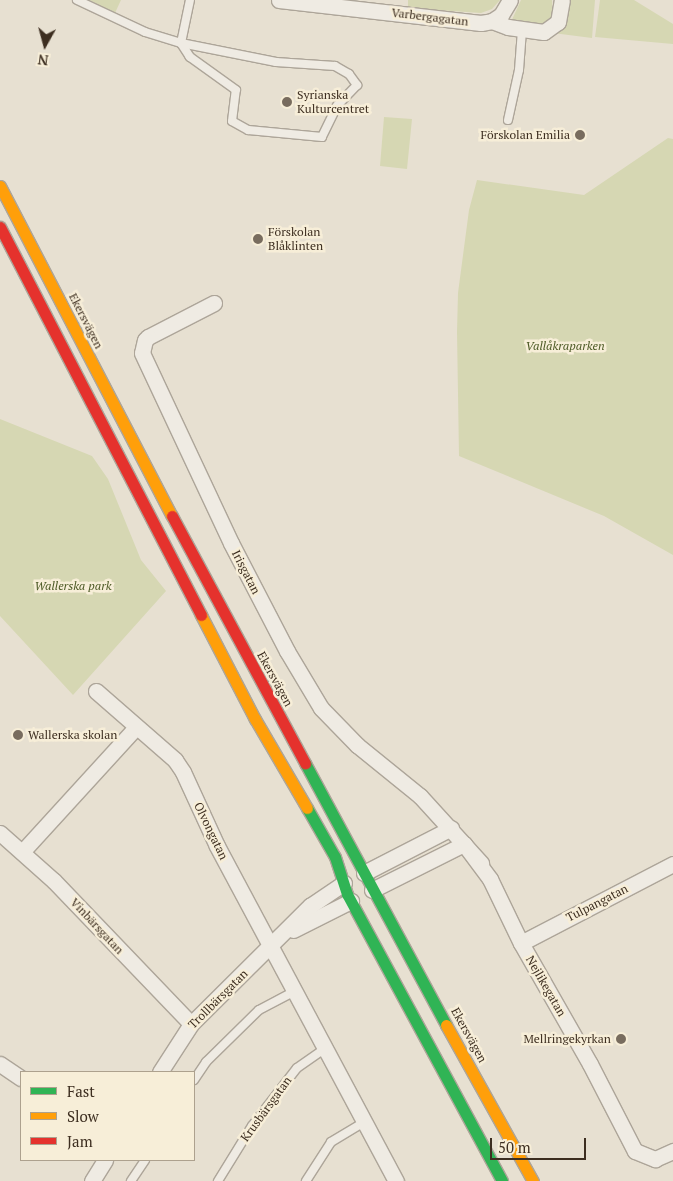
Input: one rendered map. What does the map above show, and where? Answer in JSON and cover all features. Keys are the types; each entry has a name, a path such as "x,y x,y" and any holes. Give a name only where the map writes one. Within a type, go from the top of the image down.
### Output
{"main road":[{"name":"Ekersvägen","path":"0,186 226,620 372,890 533,1181"},
{"path":"0,228 255,719 335,857 350,901 502,1181"},
{"path":"344,883 364,873"},
{"path":"350,901 372,890"}],"street":[{"name":"Varbergagatan","path":"279,0 481,23 492,21 522,30 551,30 558,22 562,0"},
{"path":"492,21 510,0"},
{"name":"Irisgatan","path":"214,303 144,340 144,359 239,559 309,692 350,738 420,796 457,835"},
{"name":"Olvongatan","path":"96,691 174,760 182,772 217,846 272,947"},
{"path":"22,852 136,727"},
{"name":"Vinbärsgatan","path":"0,833 54,881 191,1024"},
{"path":"364,873 457,835"},
{"path":"372,890 457,835"},
{"name":"Nejlikegatan","path":"457,835 481,863 521,943 590,1064 635,1152 655,1159 673,1150"},
{"name":"Tulpangatan","path":"521,943 673,864"},
{"name":"Trollbärsgatan","path":"161,1071 191,1024 272,947 310,906 344,883"},
{"name":"Trollbärsgatan","path":"285,934 350,901"},
{"path":"272,947 366,1121 396,1181"},
{"path":"0,1064 20,1077"},
{"path":"92,1181 104,1161"}],"lane":[{"path":"77,0 136,28 181,43 276,62 335,66 349,74 357,85 337,106 322,138 248,130 232,121 236,90 190,57 181,43 190,0"},
{"path":"508,120 519,70 522,30"},
{"path":"195,1078 206,1062 259,1010 296,991"},
{"name":"Krusbärsgatan","path":"218,1181 252,1126 297,1068 326,1048"},
{"path":"306,1181 331,1142 366,1121"},
{"path":"131,1181 144,1161"}],"green space":[{"path":"89,0 121,0 115,13"},
{"path":"408,0 500,0 492,9 481,13 408,8"},
{"path":"521,0 552,0 553,16 547,26 510,24"},
{"path":"566,0 595,0 592,38 553,33 566,22"},
{"path":"600,0 634,0 673,24 673,44 595,37"},
{"path":"384,117 412,119 407,169 380,166"},
{"name":"Vallåkraparken","path":"668,138 673,139 673,555 604,516 459,456 457,332 458,293 469,210 477,180 584,195"},
{"name":"Wallerska park","path":"0,419 92,456 108,479 141,560 166,591 73,695 0,616"}],"traffic: fast":[{"path":"305,763 446,1025"},
{"path":"307,808 335,857 347,894 502,1181"}],"traffic: slow":[{"path":"0,186 172,516"},
{"path":"201,615 255,719 307,808"},
{"path":"446,1025 533,1181"}],"traffic: jam":[{"path":"0,227 201,615"},
{"path":"172,516 305,763"}],"place":[{"name":"Syrianska Kulturcentret","path":"287,102"},
{"name":"Förskolan Emilia","path":"580,135"},
{"name":"Förskolan Blåklinten","path":"258,239"},
{"name":"Wallerska skolan","path":"18,735"},
{"name":"Mellringekyrkan","path":"621,1039"}]}
